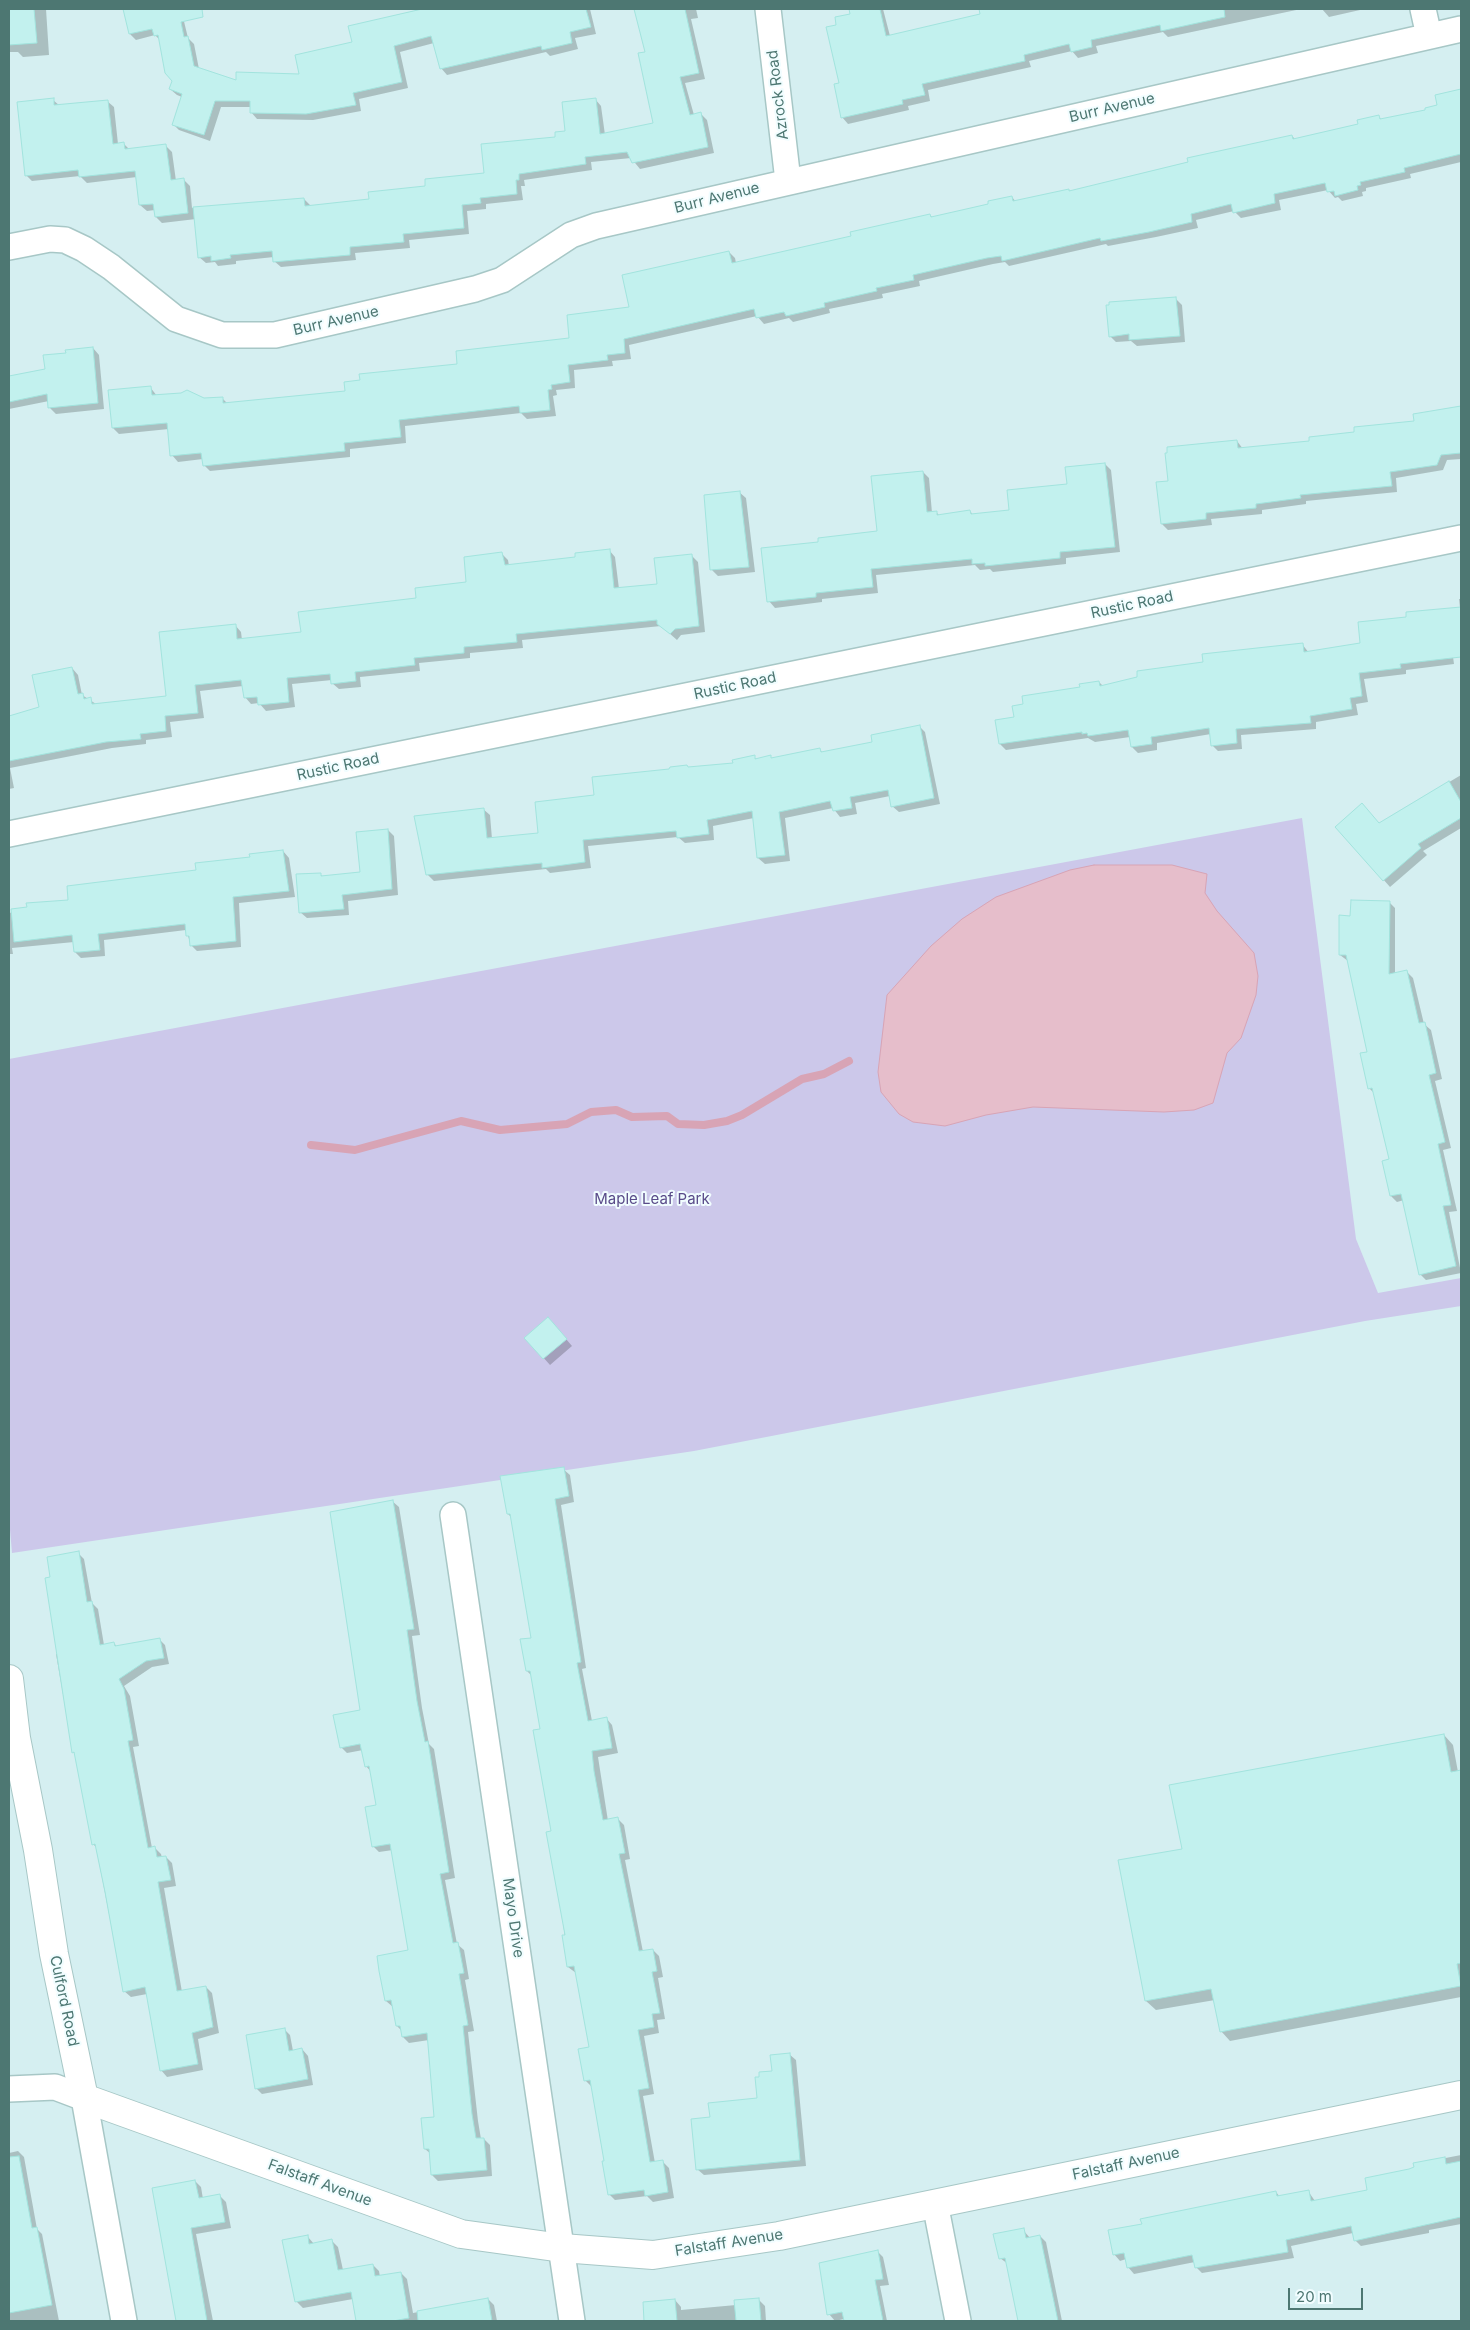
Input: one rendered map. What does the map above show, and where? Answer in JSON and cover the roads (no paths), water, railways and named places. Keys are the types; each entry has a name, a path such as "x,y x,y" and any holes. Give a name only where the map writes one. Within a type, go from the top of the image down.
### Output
{"street":[{"name":"Azrock Road","path":"768,9 788,181"},
{"path":"1423,9 1429,36"},
{"name":"Burr Avenue","path":"9,247 50,239 64,240 84,249 111,267 176,319 222,335 275,335 475,289 502,280 571,235 596,226 1461,29"},
{"name":"Rustic Road","path":"9,834 1461,538"},
{"name":"Mayo Drive","path":"453,1515 572,2321"},
{"name":"Culford Road","path":"9,1679 16,1738 38,1850 54,1954 84,2098 124,2321"},
{"name":"Falstaff Avenue","path":"9,2089 55,2088 461,2234 562,2248 653,2255 779,2236 1461,2095"},
{"path":"934,2203 958,2321"}],"waterway":[{"path":"311,1145 355,1150 461,1121 500,1130 567,1124 591,1112 616,1110 632,1117 667,1116 678,1124 704,1125 727,1121 742,1115 802,1079 824,1074 849,1061"}],"park label":[{"name":"Maple Leaf Park","path":"652,1199"}]}
